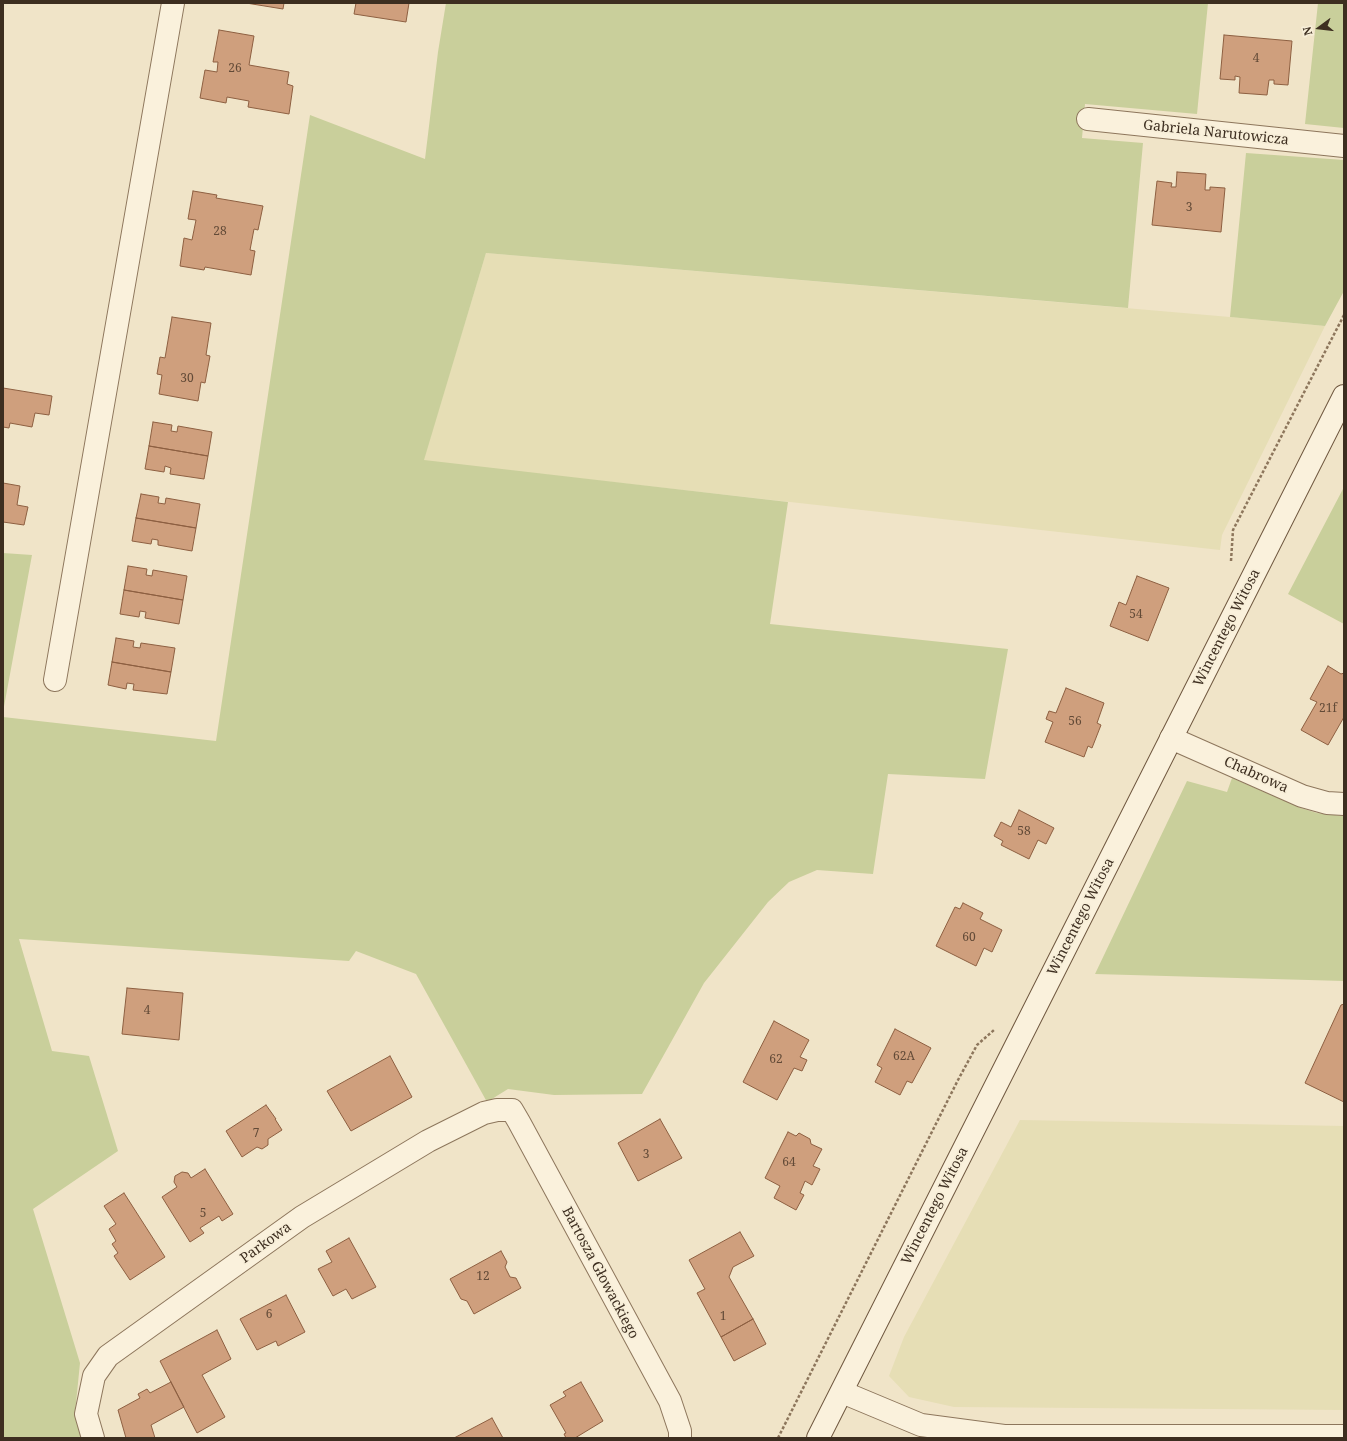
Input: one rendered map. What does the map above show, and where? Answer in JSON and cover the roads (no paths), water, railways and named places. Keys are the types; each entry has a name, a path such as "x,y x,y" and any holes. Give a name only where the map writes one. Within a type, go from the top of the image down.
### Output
{"street":[{"path":"55,680 173,3"},
{"name":"Gabriela Narutowicza","path":"1088,119 1344,146"},
{"name":"Wincentego Witosa","path":"818,1438 1344,396"},
{"name":"Chabrowa","path":"1171,738 1302,796 1327,804 1344,804"},
{"name":"Parkowa","path":"93,1438 86,1414 94,1376 108,1356 302,1217 459,1125 484,1113 498,1110 512,1110"},
{"name":"Bartosza Głowackiego","path":"512,1110 670,1401 680,1431 680,1438"},
{"path":"842,1392 921,1425 1004,1436 1344,1436"}]}
